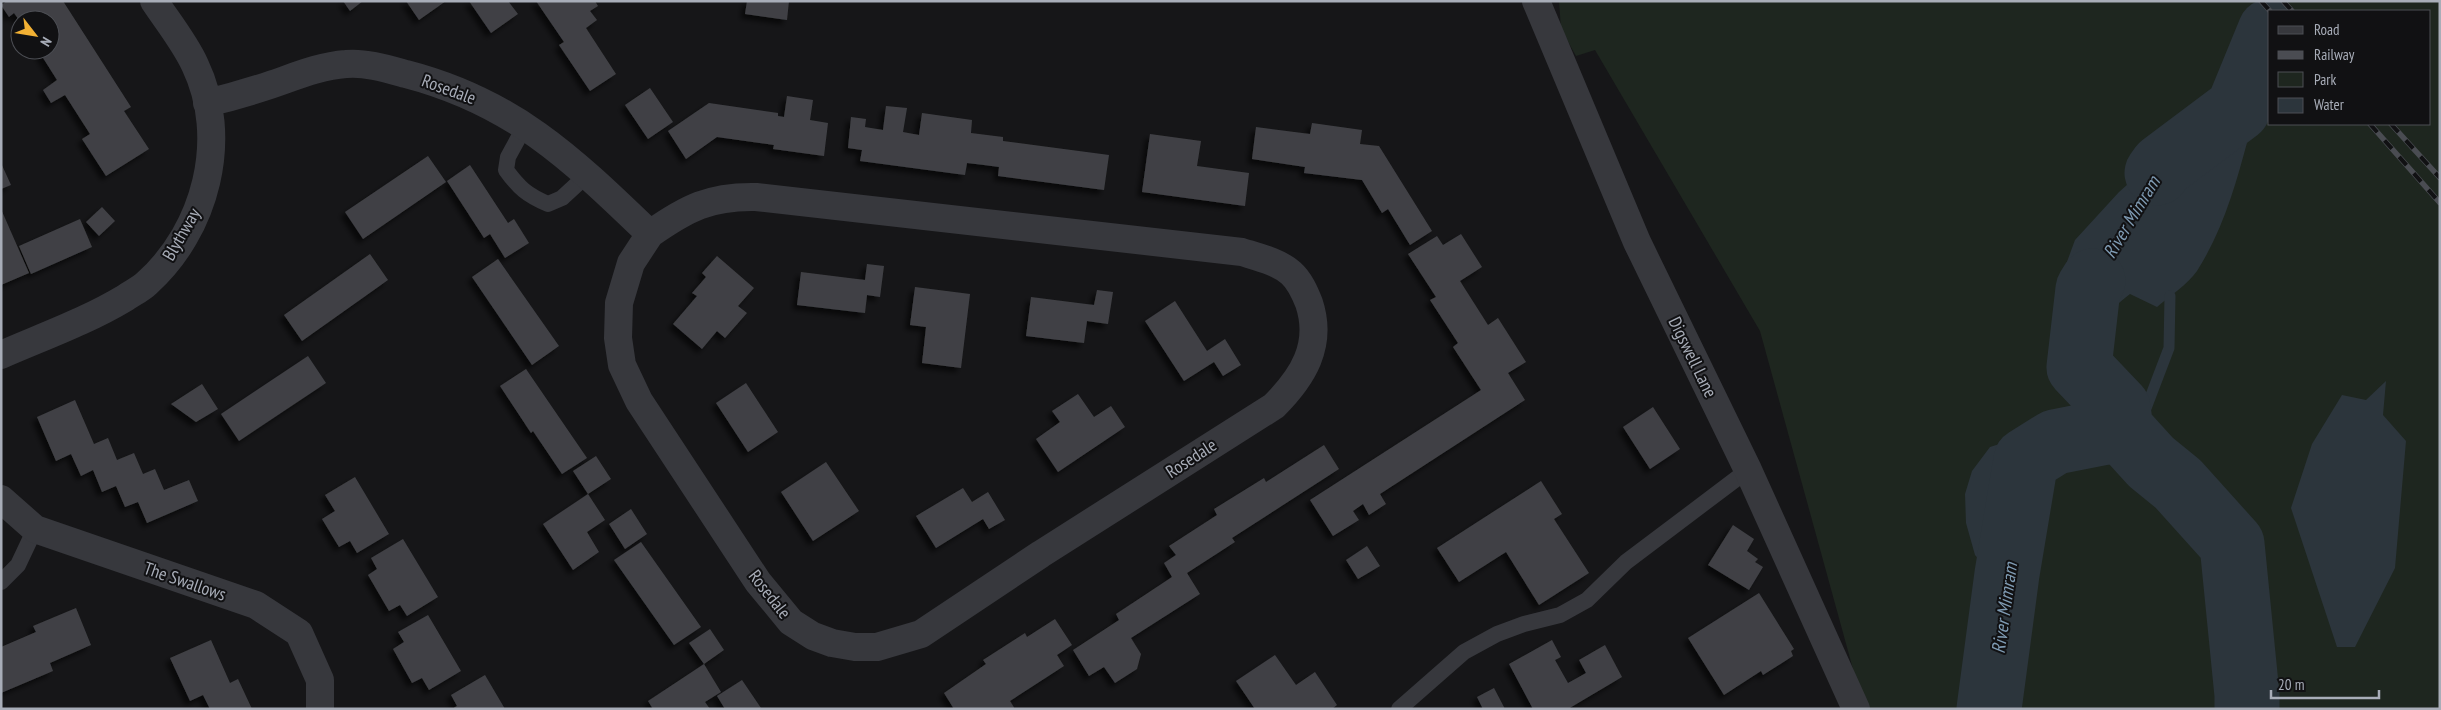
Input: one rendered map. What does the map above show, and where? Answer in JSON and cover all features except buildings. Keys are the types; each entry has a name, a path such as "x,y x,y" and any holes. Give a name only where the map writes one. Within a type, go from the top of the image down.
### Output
{"street":[{"name":"Blythway","path":"1,356 109,308 147,284 176,250 194,220 208,177 213,141 207,104 196,65 154,1"},
{"name":"Digswell Lane","path":"1536,1 1637,242 1748,470 1856,709"},
{"name":"Rosedale","path":"207,104 268,86 308,71 347,63 390,70 435,81 493,106 549,141 588,174 650,234"},
{"name":"Rosedale","path":"737,196 756,196 1242,252 1268,260 1291,273 1305,292 1313,316 1314,344 1304,368 1290,390 1274,406 1041,554 921,634 877,647 855,647 826,640 791,622 758,582 639,401 622,366 618,338 619,303 631,263 650,234 682,211 712,201 737,196"},
{"name":"The Swallows","path":"1,498 35,529 256,605 299,632 320,680 323,708"}],"lane":[{"path":"525,126 508,157 506,170 518,187 534,198 548,204 562,198 588,174"},
{"path":"1398,709 1464,652 1497,634 1524,624 1560,615 1587,600 1626,562 1748,470"},
{"path":"1,582 18,565 35,529"}],"green space":[{"path":"1559,1 2440,1 2440,709 1864,709 1760,331 1595,50 1576,56 1561,29"}],"water":[{"path":"2207,114 2228,118 2248,139 2233,190 2214,239 2193,276 2157,307 2130,294 2119,303 2098,328 2081,371 2069,357 2061,337 2057,289 2075,240 2119,192"},
{"path":"2386,381 2383,415 2406,441 2395,568 2355,647 2337,647 2291,508 2312,444 2342,395 2366,400"},
{"path":"2043,430 2055,442 2041,456 2021,596 2008,594 1975,555 1966,523 1965,494 1972,471 1990,447"}],"waterway":[{"name":"River Mimram","path":"2157,173 2162,166 2238,109 2268,36"},
{"name":"River Mimram","path":"2093,281 2088,289 2079,367 2118,408 2121,429 2151,462 2178,484 2232,544 2247,709"},
{"path":"2121,429 2140,424 2169,348 2170,296"},
{"name":"River Mimram","path":"1989,709 2007,574 2026,460 2055,442 2121,429"}],"railway":[{"path":"2261,1 2269,10"},
{"path":"2283,1 2291,10"},
{"path":"2371,125 2440,203"},
{"path":"2392,125 2440,178"}]}
